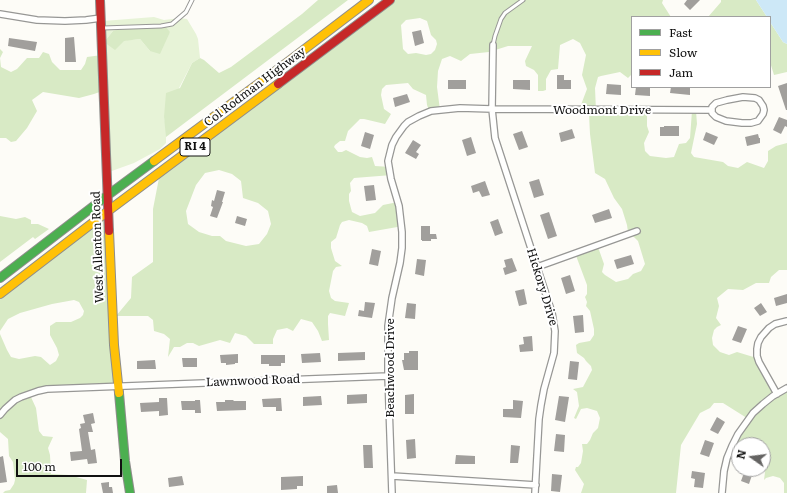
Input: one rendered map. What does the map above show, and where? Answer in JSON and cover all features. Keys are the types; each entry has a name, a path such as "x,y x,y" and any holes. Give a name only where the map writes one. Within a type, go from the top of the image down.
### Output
{"main road":[{"name":"West Allenton Road","path":"100,0 114,345 125,462 130,493"},
{"name":"Col Rodman Highway","path":"0,278 108,195 369,0"},
{"name":"Col Rodman Highway","path":"0,294 108,211 390,0"}],"street":[{"path":"0,14 37,20 65,21 100,18"},
{"name":"Hickory Drive","path":"494,45 492,109 495,138 552,313 556,331 554,353 544,388 539,419 535,493"},
{"path":"743,97 755,98 759,100 764,110 758,121 742,123 726,121 718,118 714,115 712,110 712,107 716,103 743,97"},
{"name":"Beachwood Drive","path":"392,493 388,326 389,313 402,248 401,218 388,161 392,145 396,137 408,122 431,111 460,108 492,109"},
{"name":"Woodmont Drive","path":"492,109 712,110"},
{"path":"537,267 637,231"},
{"path":"777,394 759,362 757,349 761,337 769,328 775,324 787,321"},
{"name":"Lawnwood Road","path":"0,415 15,400 28,394 47,389 388,376"},
{"path":"722,493 727,458 738,434 749,418 763,404 787,388"},
{"path":"392,476 536,485"}],"lane":[{"path":"101,28 161,26 172,24 186,12 192,0"},
{"path":"494,45 495,36 501,19 505,13 523,0"}],"green space":[{"path":"318,0 348,0 166,137 164,117 166,93 180,88 192,63 200,58 219,73 231,67 302,14"},
{"path":"389,0 663,0 662,3 670,16 631,16 631,75 628,78 620,72 598,77 595,88 596,111 647,112 647,126 649,132 644,143 645,151 650,156 666,158 674,157 679,144 686,143 690,138 692,111 696,111 697,124 691,153 694,157 723,162 728,166 738,168 747,162 764,168 768,161 768,151 776,146 787,143 787,270 779,270 771,277 769,283 756,283 743,290 728,289 717,298 719,306 716,318 721,325 714,330 712,338 713,345 720,352 729,355 737,352 760,359 777,391 787,389 787,493 784,493 784,483 780,478 771,477 771,437 740,437 750,420 723,403 714,403 710,408 700,413 681,445 676,493 581,493 584,484 575,470 581,463 583,451 582,444 587,444 590,440 593,433 598,428 600,418 597,411 587,408 581,409 576,419 574,418 579,406 577,392 573,389 583,387 592,370 591,366 584,358 577,353 576,345 590,341 594,335 590,311 586,306 587,302 585,297 587,294 587,285 575,253 598,247 604,264 602,272 616,282 628,279 633,274 641,271 645,264 638,241 628,232 622,209 614,198 605,179 595,173 589,114 579,110 587,89 582,75 586,55 580,43 573,39 560,45 558,69 551,70 546,79 546,90 538,91 538,75 534,70 526,66 525,61 532,46 508,46 489,52 470,54 461,61 450,56 442,59 438,71 437,87 440,110 430,113 426,95 413,89 408,83 386,85 382,89 381,95 384,109 391,114 385,124 360,119 348,131 345,141 340,141 335,145 334,147 338,152 346,150 360,157 372,157 375,166 391,167 392,175 354,178 350,183 351,191 349,194 352,212 360,216 375,213 383,205 398,202 403,226 369,232 367,226 362,223 349,220 342,222 340,225 336,238 331,242 331,248 335,261 342,266 336,267 333,271 329,291 331,298 335,301 349,303 345,316 330,313 328,316 329,340 322,341 312,322 301,319 293,331 287,328 277,330 273,339 273,344 254,344 246,336 235,333 230,343 220,340 199,346 193,343 187,343 180,347 174,347 168,357 170,339 164,334 154,331 153,320 148,316 116,316 131,298 132,277 153,262 153,209 159,178","holes":["420,18 427,21 431,35 436,40 437,44 435,50 431,54 408,54 403,49 401,25 406,20","219,170 232,174 241,181 243,198 258,203 268,211 271,224 267,234 259,244 246,246 226,241 220,236 212,236 199,232 188,224 186,211 196,185 205,173"]},
{"path":"721,0 756,0 766,16 709,16 721,2"},
{"path":"154,17 164,20 180,18 187,19 198,39 200,58 192,63 164,117 166,127 166,143 160,149 134,163 109,172 103,21","holes":["113,31 170,32 150,51 140,39 104,42"]},
{"path":"771,24 783,42 787,44 787,72 774,75 771,65"},
{"path":"137,25 164,25 170,32 160,54 150,51 140,39 124,41 115,50 104,42 113,31"},
{"path":"0,49 3,52 0,58"},
{"path":"43,52 49,54 52,62 60,70 81,70 87,57 102,55 105,90 79,98 43,92 32,100 37,111 27,128 16,141 11,142 6,138 0,138 0,58 1,67 11,72 17,69 27,58 39,58"},
{"path":"106,214 120,384 64,388 30,395 36,408 39,431 43,436 53,437 48,448 51,474 69,475 87,480 86,493 3,493 10,490 15,480 13,462 9,456 8,439 0,432 0,334 11,357 19,359 35,356 41,357 50,365 56,361 59,355 50,335 50,326 56,322 71,322 80,318 84,311 79,302 74,300 52,304 20,313 8,319 0,331 0,294"},
{"path":"0,216 16,219 25,217 31,220 31,224 38,224 49,229 35,239 33,237 0,262"}],"water":[{"path":"756,0 787,0 787,44 783,42 771,24 771,16 766,16"}],"building":[{"path":"687,0 700,0 690,10 684,4"},
{"path":"421,30 424,43 415,46 412,32"},
{"path":"74,37 76,62 65,62 65,38"},
{"path":"9,38 37,42 35,51 8,46"},
{"path":"557,75 564,75 564,80 571,80 571,89 557,89"},
{"path":"448,80 466,80 466,89 448,89"},
{"path":"513,80 530,80 530,90 513,89"},
{"path":"787,83 787,110 786,110 778,86"},
{"path":"607,84 621,85 621,95 606,94"},
{"path":"636,88 650,88 650,96 635,95"},
{"path":"671,88 690,88 690,95 670,93"},
{"path":"407,94 410,102 395,107 393,98"},
{"path":"779,117 787,120 787,127 785,126 781,134 773,130"},
{"path":"679,126 679,136 660,136 660,127"},
{"path":"572,129 575,138 561,142 559,133"},
{"path":"522,131 528,147 519,150 513,134"},
{"path":"365,132 374,135 370,149 361,146"},
{"path":"706,132 718,137 714,145 703,140"},
{"path":"758,134 760,143 747,146 745,137"},
{"path":"471,137 476,153 467,156 462,140"},
{"path":"413,140 421,145 416,152 419,154 416,159 405,153"},
{"path":"539,179 544,195 534,198 529,182"},
{"path":"485,181 490,195 482,197 479,191 473,193 471,186"},
{"path":"374,185 376,200 366,201 364,186"},
{"path":"217,190 225,192 217,218 210,216 213,207 211,206 212,200 214,201"},
{"path":"609,209 612,218 595,223 592,215"},
{"path":"549,212 557,236 548,239 540,215"},
{"path":"237,216 247,219 245,226 235,223"},
{"path":"498,219 503,233 495,236 490,222"},
{"path":"421,226 430,226 430,234 436,234 437,239 422,241"},
{"path":"372,249 381,251 378,266 369,264"},
{"path":"631,255 634,264 617,269 614,260"},
{"path":"512,258 517,271 505,275 503,268 506,267 504,260"},
{"path":"417,259 426,260 424,276 415,274"},
{"path":"570,275 575,291 566,294 561,278"},
{"path":"524,289 527,304 519,306 515,291"},
{"path":"787,294 787,303 776,306 774,298"},
{"path":"365,302 375,303 372,318 358,316 359,310 364,311"},
{"path":"407,303 416,304 415,319 405,318"},
{"path":"761,303 767,312 760,316 754,308"},
{"path":"583,315 584,332 575,333 573,316"},
{"path":"738,326 747,329 741,343 732,340"},
{"path":"532,336 533,351 520,352 519,345 524,344 523,337"},
{"path":"409,351 418,351 418,370 404,370 402,360 404,360 404,353 409,353"},
{"path":"365,352 365,360 338,361 338,353"},
{"path":"320,353 321,362 302,363 301,354"},
{"path":"238,354 238,363 226,365 226,363 221,363 220,355"},
{"path":"261,355 285,355 285,363 281,363 281,366 261,364"},
{"path":"182,358 197,358 197,367 183,367"},
{"path":"155,360 156,369 137,369 137,361"},
{"path":"570,361 579,362 577,380 568,379"},
{"path":"367,394 367,403 347,404 347,395"},
{"path":"414,394 414,414 405,414 405,395"},
{"path":"321,396 322,405 303,406 303,397"},
{"path":"559,396 569,397 565,422 555,420"},
{"path":"159,398 167,398 168,415 159,416 159,411 141,412 140,403 159,402"},
{"path":"281,398 282,411 276,411 276,407 263,407 262,399"},
{"path":"200,400 201,413 195,413 195,410 182,410 181,401"},
{"path":"225,400 246,401 246,410 217,411 216,402 225,402"},
{"path":"513,400 523,401 521,418 503,417 503,409 513,409"},
{"path":"93,413 95,423 91,424 93,432 88,432 91,450 95,449 97,463 88,464 87,459 71,461 70,452 82,451 79,429 81,428 80,424 85,423 83,415"},
{"path":"717,417 725,422 718,434 710,430"},
{"path":"556,434 565,435 564,452 554,451"},
{"path":"415,439 416,458 407,459 406,440"},
{"path":"705,440 714,443 709,457 700,454"},
{"path":"363,445 372,445 373,468 364,468"},
{"path":"511,445 520,446 518,463 510,463"},
{"path":"456,455 475,456 475,464 455,464"},
{"path":"3,456 7,482 0,483 0,457"},
{"path":"692,471 705,473 703,488 694,487 695,479 691,478"},
{"path":"552,474 562,475 560,492 551,491"},
{"path":"182,476 184,485 169,487 168,478"},
{"path":"303,476 303,486 297,486 297,489 281,490 281,477"},
{"path":"742,477 751,477 749,484 741,481"},
{"path":"109,482 109,487 112,487 113,493 103,493 101,483"},
{"path":"337,485 338,493 327,493 327,486"}],"traffic: fast":[{"path":"0,278 154,161"},
{"path":"119,393 125,461 130,493"}],"traffic: slow":[{"path":"154,161 369,0"},
{"path":"0,294 278,84"},
{"path":"109,231 114,345 119,393"}],"traffic: jam":[{"path":"100,0 109,231"},
{"path":"278,84 390,0"}]}
